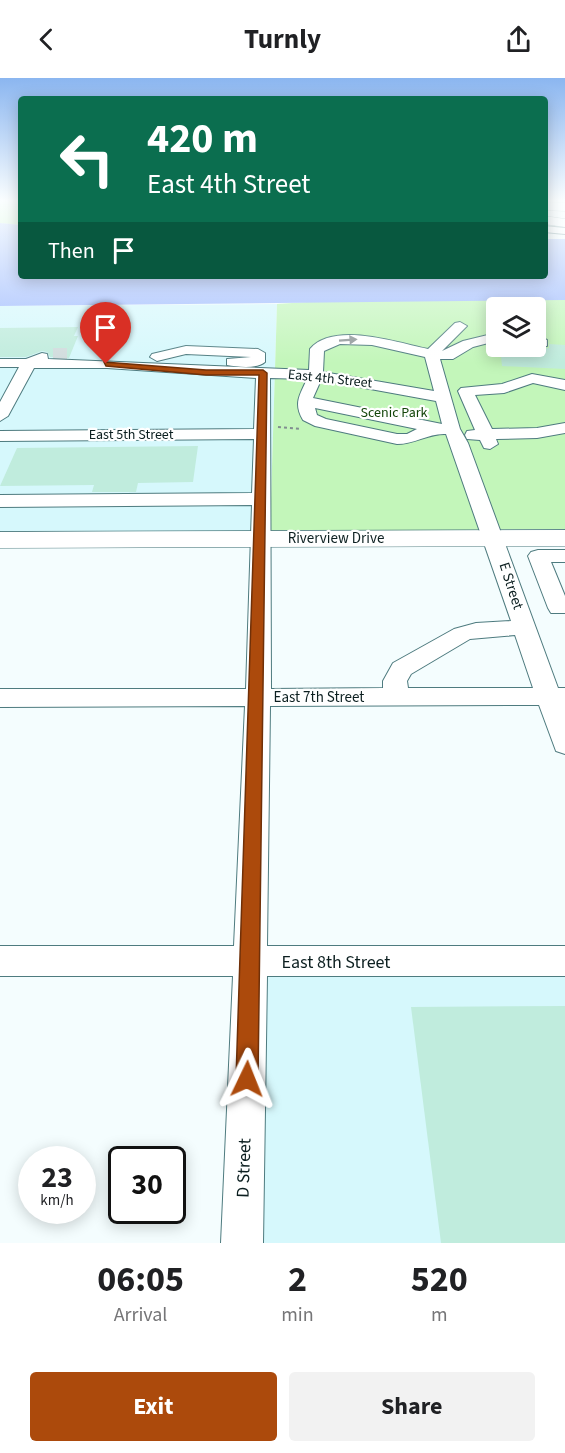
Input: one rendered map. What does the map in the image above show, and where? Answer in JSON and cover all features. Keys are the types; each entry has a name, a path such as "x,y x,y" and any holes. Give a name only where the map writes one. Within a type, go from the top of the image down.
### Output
{"main road":[{"name":"Riverview Drive","path":"0,540 565,538"}],"street":[{"path":"431,354 460,326"},
{"path":"486,340 468,344 448,357 363,340 333,342 317,349 309,417 321,423 374,435 410,439 434,428 487,439 565,428"},
{"path":"71,355 86,359 157,357 198,361 258,362 258,353 186,350 157,357"},
{"name":"E Street","path":"431,354 454,432 495,538 522,618 556,696 565,744"},
{"path":"0,416 29,363 53,355"},
{"name":"East 4th Street","path":"0,363 86,359 198,372 263,373 312,387 442,397"},
{"name":"D Street","path":"242,1243 258,698 263,373"},
{"path":"487,439 466,391 504,388 532,378 565,385"},
{"path":"312,387 421,407 427,411 434,428"},
{"name":"East 5th Street","path":"0,436 262,431"},
{"path":"0,501 260,499"},
{"path":"396,697 395,681 402,669 462,634 562,608 538,556 565,556"},
{"name":"East 7th Street","path":"0,698 556,696"},
{"name":"East 8th Street","path":"0,961 250,963 565,961"}],"path":[{"path":"262,431 301,429"}],"shaded area":[{"path":"277,304 270,532 0,534 0,306"},
{"path":"565,951 565,1243 260,1243 264,952"}],"green space":[{"name":"Scenic Park","path":"549,286 565,287 565,529 270,532 277,304"}],"water":[{"path":"0,254 18,254 18,279 548,279 548,254 565,254 565,300 546,300 546,297 486,297 486,301 0,306"}],"building":[{"path":"78,327 74,336 78,336 69,358 50,357 47,352 42,351 26,357 0,357 0,328"},
{"path":"549,344 565,345 565,369 502,366 501,357 546,357 546,348 549,348"},
{"path":"198,446 193,482 138,483 136,492 92,492 94,485 0,486 17,448"},
{"path":"565,1006 565,1243 441,1243 411,1007"}],"tunnel":[{"path":"53,355 71,355"}],"route":[{"path":"106,364 206,372 263,373 258,698 247,1079"}]}
